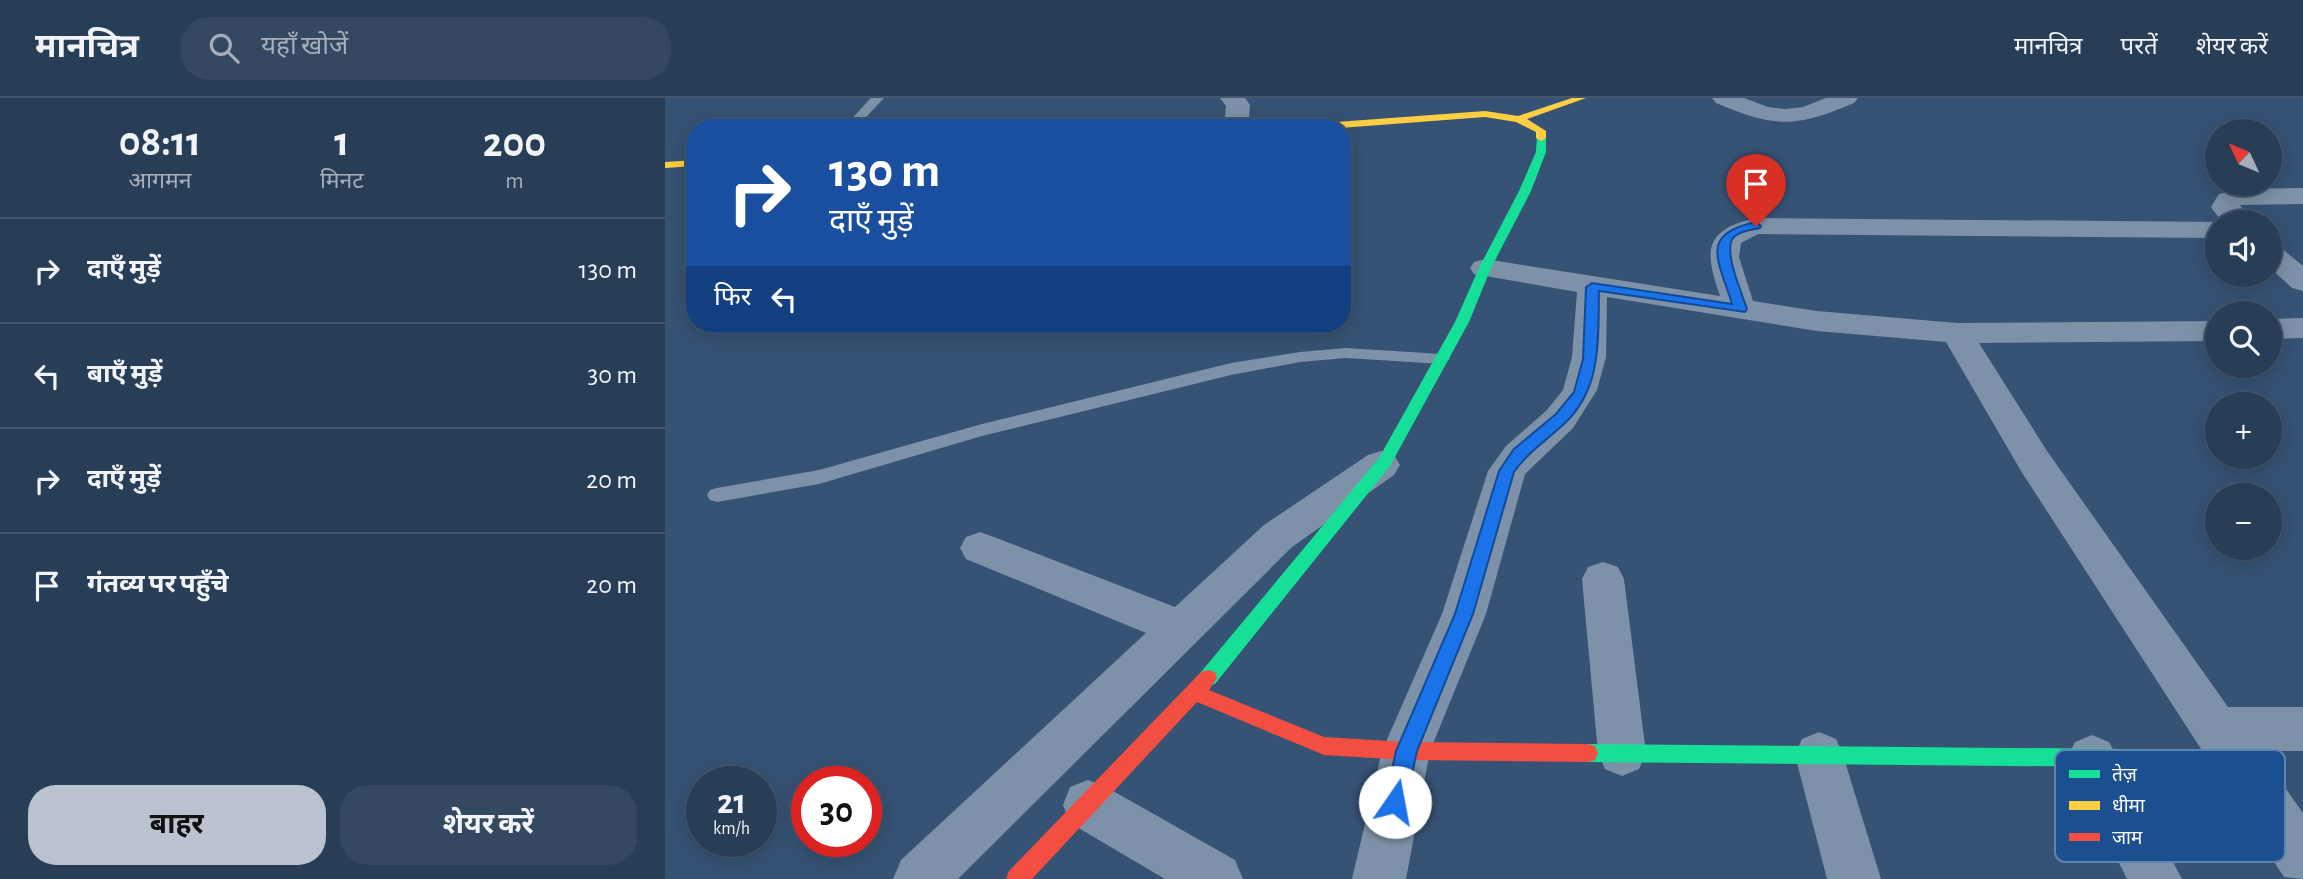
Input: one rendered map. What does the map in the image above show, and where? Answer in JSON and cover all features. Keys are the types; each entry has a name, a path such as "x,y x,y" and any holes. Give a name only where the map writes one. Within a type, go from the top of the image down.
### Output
{"main road":[{"path":"1519,119 1581,98"},
{"path":"1017,879 1196,693 1385,462 1442,359 1525,191 1541,152 1541,131 1519,119 1485,114 1351,124"},
{"path":"665,165 686,164"},
{"path":"1196,693 1324,746 1406,751 2055,758"},
{"path":"2168,750 2225,744"}],"street":[{"path":"1232,98 1238,104 1237,119"},
{"path":"1724,98 1786,118 1802,116 1846,98"},
{"path":"2227,210 2225,207 2229,200 2239,197 2303,195"},
{"path":"1740,309 1722,250 1727,237 1737,230 1756,226 2205,229"},
{"path":"2282,263 2299,276"},
{"path":"1485,268 1817,321 1957,333 2205,331"},
{"path":"1379,879 1406,751 1464,614 1507,471 1519,453 1562,418 1581,393 1590,359 1592,287"},
{"path":"2282,329 2303,328"},
{"path":"1957,333 2034,461 2229,750"},
{"path":"920,879 1278,536 1385,462"},
{"path":"980,548 1183,629"},
{"path":"1603,579 1622,753"},
{"path":"2225,744 2303,729"},
{"path":"1819,755 1854,879"},
{"path":"1088,805 1216,879"},
{"path":"2285,832 2303,858"},
{"path":"2146,862 2155,879"}],"lane":[{"path":"858,119 879,98"},
{"path":"717,495 819,477 982,430 1231,369 1300,357 1346,354 1442,359"}],"traffic: fast":[{"path":"1208,678 1385,462 1462,322 1485,268 1525,191 1541,152 1541,138"},
{"path":"1588,753 2055,757"}],"traffic: slow":[{"path":"1519,119 1581,98"},
{"path":"1351,124 1485,114 1519,119 1541,131 1541,138"},
{"path":"665,165 686,164"}],"traffic: jam":[{"path":"1017,879 1208,678"},
{"path":"1196,693 1324,746 1406,751 1588,753"}],"route":[{"path":"1395,802 1406,751 1464,614 1507,471 1519,453 1562,418 1581,393 1590,359 1592,287 1740,309 1722,250 1727,237 1737,230 1756,226"}]}
